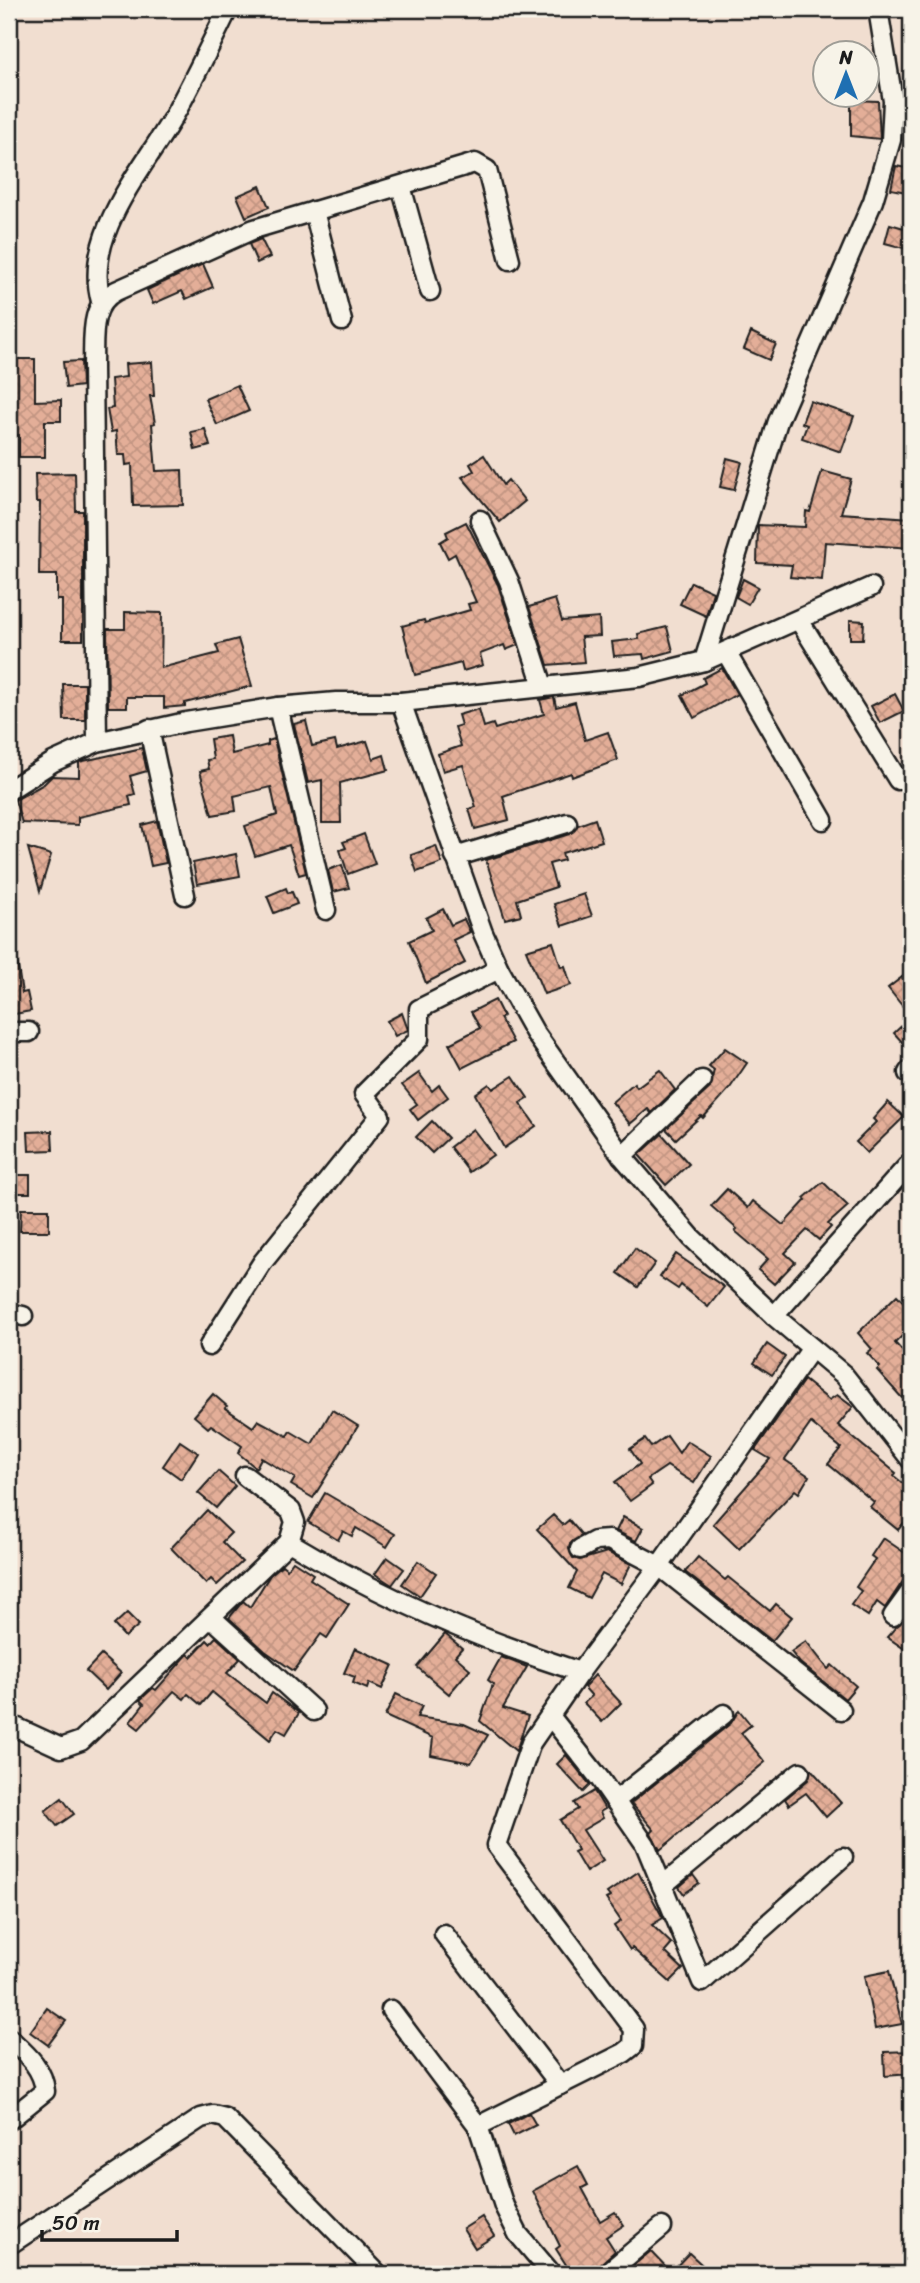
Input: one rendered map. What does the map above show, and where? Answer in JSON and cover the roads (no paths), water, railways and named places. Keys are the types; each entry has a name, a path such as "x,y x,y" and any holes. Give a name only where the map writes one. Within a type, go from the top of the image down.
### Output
{"street":[{"path":"97,742 93,364 95,323 101,301 96,285 99,259 114,212 174,116 228,9"},
{"path":"704,661 778,421 873,201 891,141 893,101 878,9"},
{"path":"101,301 116,291 237,235 475,163 486,170 510,260"},
{"path":"401,186 430,291"},
{"path":"314,211 342,321"},
{"path":"480,520 509,581 543,686"},
{"path":"9,790 53,762 97,742 149,729 278,707 336,702 401,702 639,677 704,661 871,587"},
{"path":"799,620 898,780"},
{"path":"726,652 823,820"},
{"path":"401,702 455,857 499,969 549,1055 622,1156 692,1238 774,1316 844,1375 911,1460"},
{"path":"278,707 326,911"},
{"path":"149,729 186,895"},
{"path":"455,857 567,823"},
{"path":"209,1346 262,1262 380,1116 364,1094 419,1039 419,1009 499,969"},
{"path":"9,1032 29,1032"},
{"path":"622,1156 702,1080"},
{"path":"774,1316 911,1161"},
{"path":"478,2126 633,2046 634,2029 496,1845 531,1743 812,1348"},
{"path":"9,1724 61,1748 81,1741 289,1542 295,1522 291,1511 245,1476"},
{"path":"580,1549 595,1541 608,1539 659,1566 841,1710"},
{"path":"289,1542 384,1596 426,1615 580,1672"},
{"path":"893,1616 911,1591"},
{"path":"212,1618 314,1711"},
{"path":"615,1801 724,1714"},
{"path":"550,1716 645,1844 702,1982 843,1857"},
{"path":"662,1886 800,1772"},
{"path":"444,1934 561,2085"},
{"path":"391,2010 478,2126 504,2206 518,2234 551,2274"},
{"path":"9,2038 34,2062 43,2078 45,2091 9,2120"},
{"path":"9,2245 201,2118 214,2115 225,2118 377,2274"},
{"path":"606,2274 662,2227"}]}
